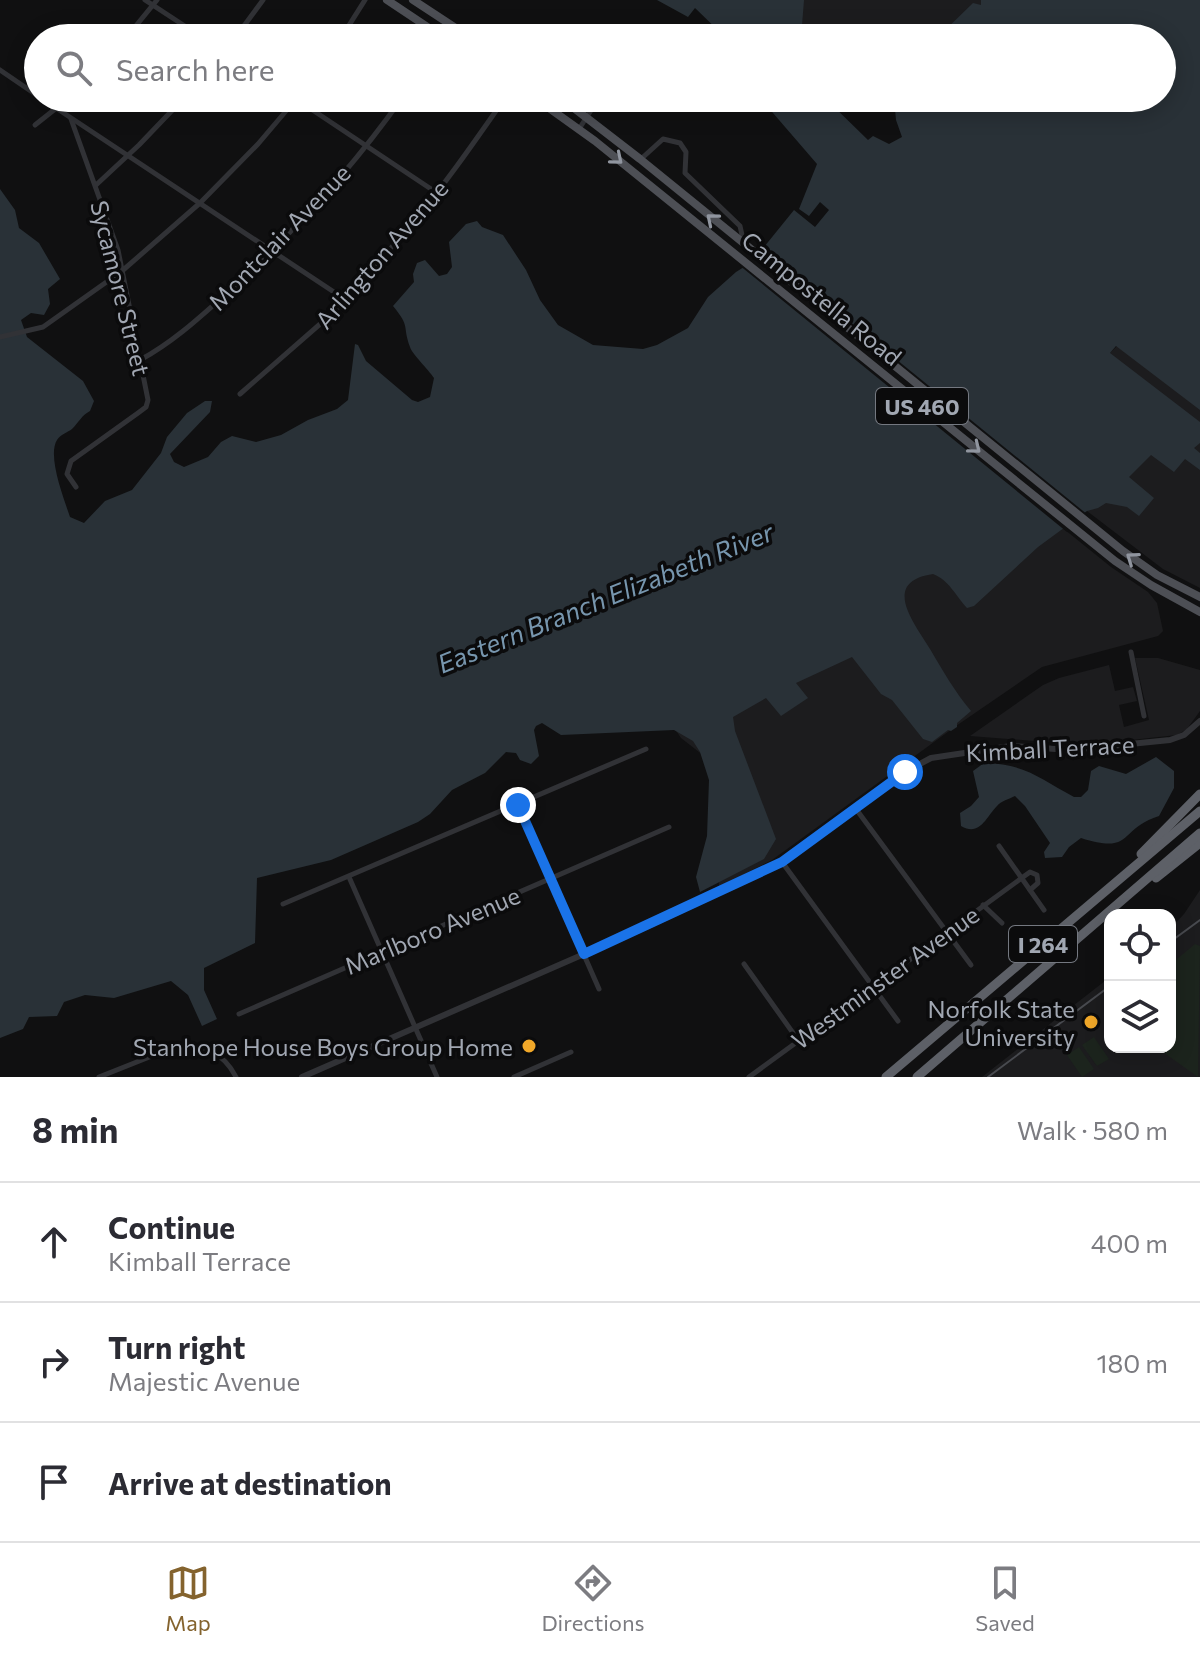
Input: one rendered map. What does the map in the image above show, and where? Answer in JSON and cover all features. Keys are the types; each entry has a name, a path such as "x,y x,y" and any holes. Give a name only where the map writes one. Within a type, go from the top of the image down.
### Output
{"highway":[{"path":"1114,883 1200,794"},
{"name":"I 264","path":"886,1077 1200,811"},
{"name":"I 264","path":"1112,909 1200,833"},
{"path":"1112,909 1200,843"},
{"name":"I 264","path":"917,1077 1104,916"}],"main road":[{"path":"387,0 423,24"},
{"path":"413,0 449,24"},
{"name":"Campostella Road","path":"555,112 1115,561 1200,612"},
{"name":"Campostella Road","path":"580,112 1123,551 1157,575 1200,597"}],"street":[{"path":"145,0 155,3 184,24"},
{"path":"245,24 263,0"},
{"path":"350,24 365,0"},
{"path":"138,24 155,3"},
{"path":"0,70 24,87"},
{"path":"35,125 54,112"},
{"path":"60,112 343,298"},
{"path":"96,185 170,112"},
{"path":"0,337 36,330 80,303 122,271 200,203 284,112"},
{"path":"316,112 437,193"},
{"name":"Montclair Avenue","path":"140,360 180,334 272,250 322,198 392,112"},
{"name":"Arlington Avenue","path":"240,394 335,311 343,298 385,255 437,193 495,112"},
{"path":"579,129 590,112"},
{"name":"Sycamore Street","path":"71,119 96,185 122,271 148,400 141,411 68,465 68,478 76,487"},
{"path":"640,159 663,139 680,143 686,152 685,173 740,226 742,235"},
{"path":"1131,652 1144,716"},
{"name":"Kimball Terrace","path":"302,1077 584,954 782,862 917,764 942,755 1011,746 1070,750 1170,740 1184,735 1200,721"},
{"path":"283,904 646,749"},
{"path":"518,805 599,989"},
{"path":"856,809 971,965"},
{"name":"Marlboro Avenue","path":"239,1014 669,827"},
{"path":"999,846 1044,910"},
{"path":"782,862 898,1021"},
{"path":"1021,878 1026,873 1037,875 1038,883 1030,890"},
{"path":"349,877 437,1077"},
{"name":"Westminster Avenue","path":"749,1077 1021,878"},
{"path":"983,905 1002,923"},
{"path":"744,964 798,1040"},
{"path":"99,1077 177,1046 190,1045 206,1048 222,1058 236,1077"},
{"path":"514,1077 571,1052"}],"shaded area":[{"path":"775,0 1200,0 1176,24 760,24"},
{"path":"1200,264 1200,588 1163,569 1087,511 1110,353"},
{"path":"992,471 1111,567 1148,592 1157,603 1163,631 1158,636 1042,667 772,860 719,887 717,766 681,738 627,657"},
{"path":"1135,658 1158,658 1200,670 1200,711 1187,729 1177,735 1085,745 970,736 1043,685 1109,665 1115,691 1133,687 1137,701 1119,705 1124,727 1149,720"},
{"name":"Norfolk State University","path":"1200,890 1200,1077 982,1077 1104,982 1104,1053 1176,1053 1176,923"},
{"path":"1195,944 1200,946 1198,1077 1164,1053 1176,1053 1176,960"},
{"path":"1094,1037 1109,1059 1097,1066 1082,1045"},
{"path":"1079,1047 1094,1069 1082,1077 1067,1055"}],"water":[{"path":"657,0 804,0 802,24 712,24 695,8 688,17"},
{"name":"Eastern Branch Elizabeth River","path":"981,0 1200,0 1200,410 1116,346 1110,353 1200,422 1200,443 1194,448 1200,453 1200,470 1185,459 1174,472 1151,455 1129,477 1154,498 1139,516 1127,507 1106,503 1087,511 1038,547 974,606 967,608 948,584 933,574 917,579 908,586 906,606 911,617 949,681 971,711 957,723 957,727 932,742 923,739 852,657 796,683 808,698 781,716 766,698 733,717 735,731 776,839 764,859 700,892 696,877 707,836 709,780 693,741 674,730 561,735 542,723 534,730 539,756 531,764 520,760 516,753 506,752 485,773 452,790 418,822 331,860 257,878 255,943 204,968 204,990 217,1019 202,1026 188,995 171,981 114,998 85,995 64,1002 57,1016 29,1017 23,1029 0,1038 0,189 15,210 19,228 39,243 60,279 48,289 50,304 44,315 31,313 21,320 27,337 83,381 94,401 90,411 58,438 54,447 58,478 70,517 84,523 105,501 132,490 161,453 167,437 187,413 205,401 212,401 210,412 170,454 174,462 184,467 208,457 221,442 232,436 256,442 281,435 337,409 348,400 355,344 366,361 412,400 418,402 430,397 434,378 411,350 404,323 393,306 414,282 417,263 425,260 439,276 447,274 452,267 449,242 466,224 477,221 482,227 503,235 558,325 593,345 643,349 688,328 708,297 752,262 794,210 815,227 829,210 820,202 809,216 799,209 817,164 772,112 839,112 868,140 873,136 889,144 902,137 895,112 1176,112 1176,24 951,24 973,3 981,5"},
{"path":"1156,757 1174,771 1174,788 1159,816 1146,821 1118,842 1110,844 1081,838 1062,857 1045,858 1044,852 1050,843 1015,796 999,804 978,827 968,829 961,826 960,813 979,797 973,771 984,763 1022,769 1074,797 1081,797 1088,790 1091,771 1099,766 1126,774"}],"pier":[{"path":"758,247 1088,515 1067,532 739,265 749,259"}],"tram line":[{"path":"1176,938 1200,920"},
{"path":"988,1077 1104,990"}],"place":[{"name":"Norfolk State University","path":"1091,1022"},
{"name":"Stanhope House Boys Group Home","path":"529,1046"}],"route":[{"path":"518,805 584,954 770,869 905,772"}]}
